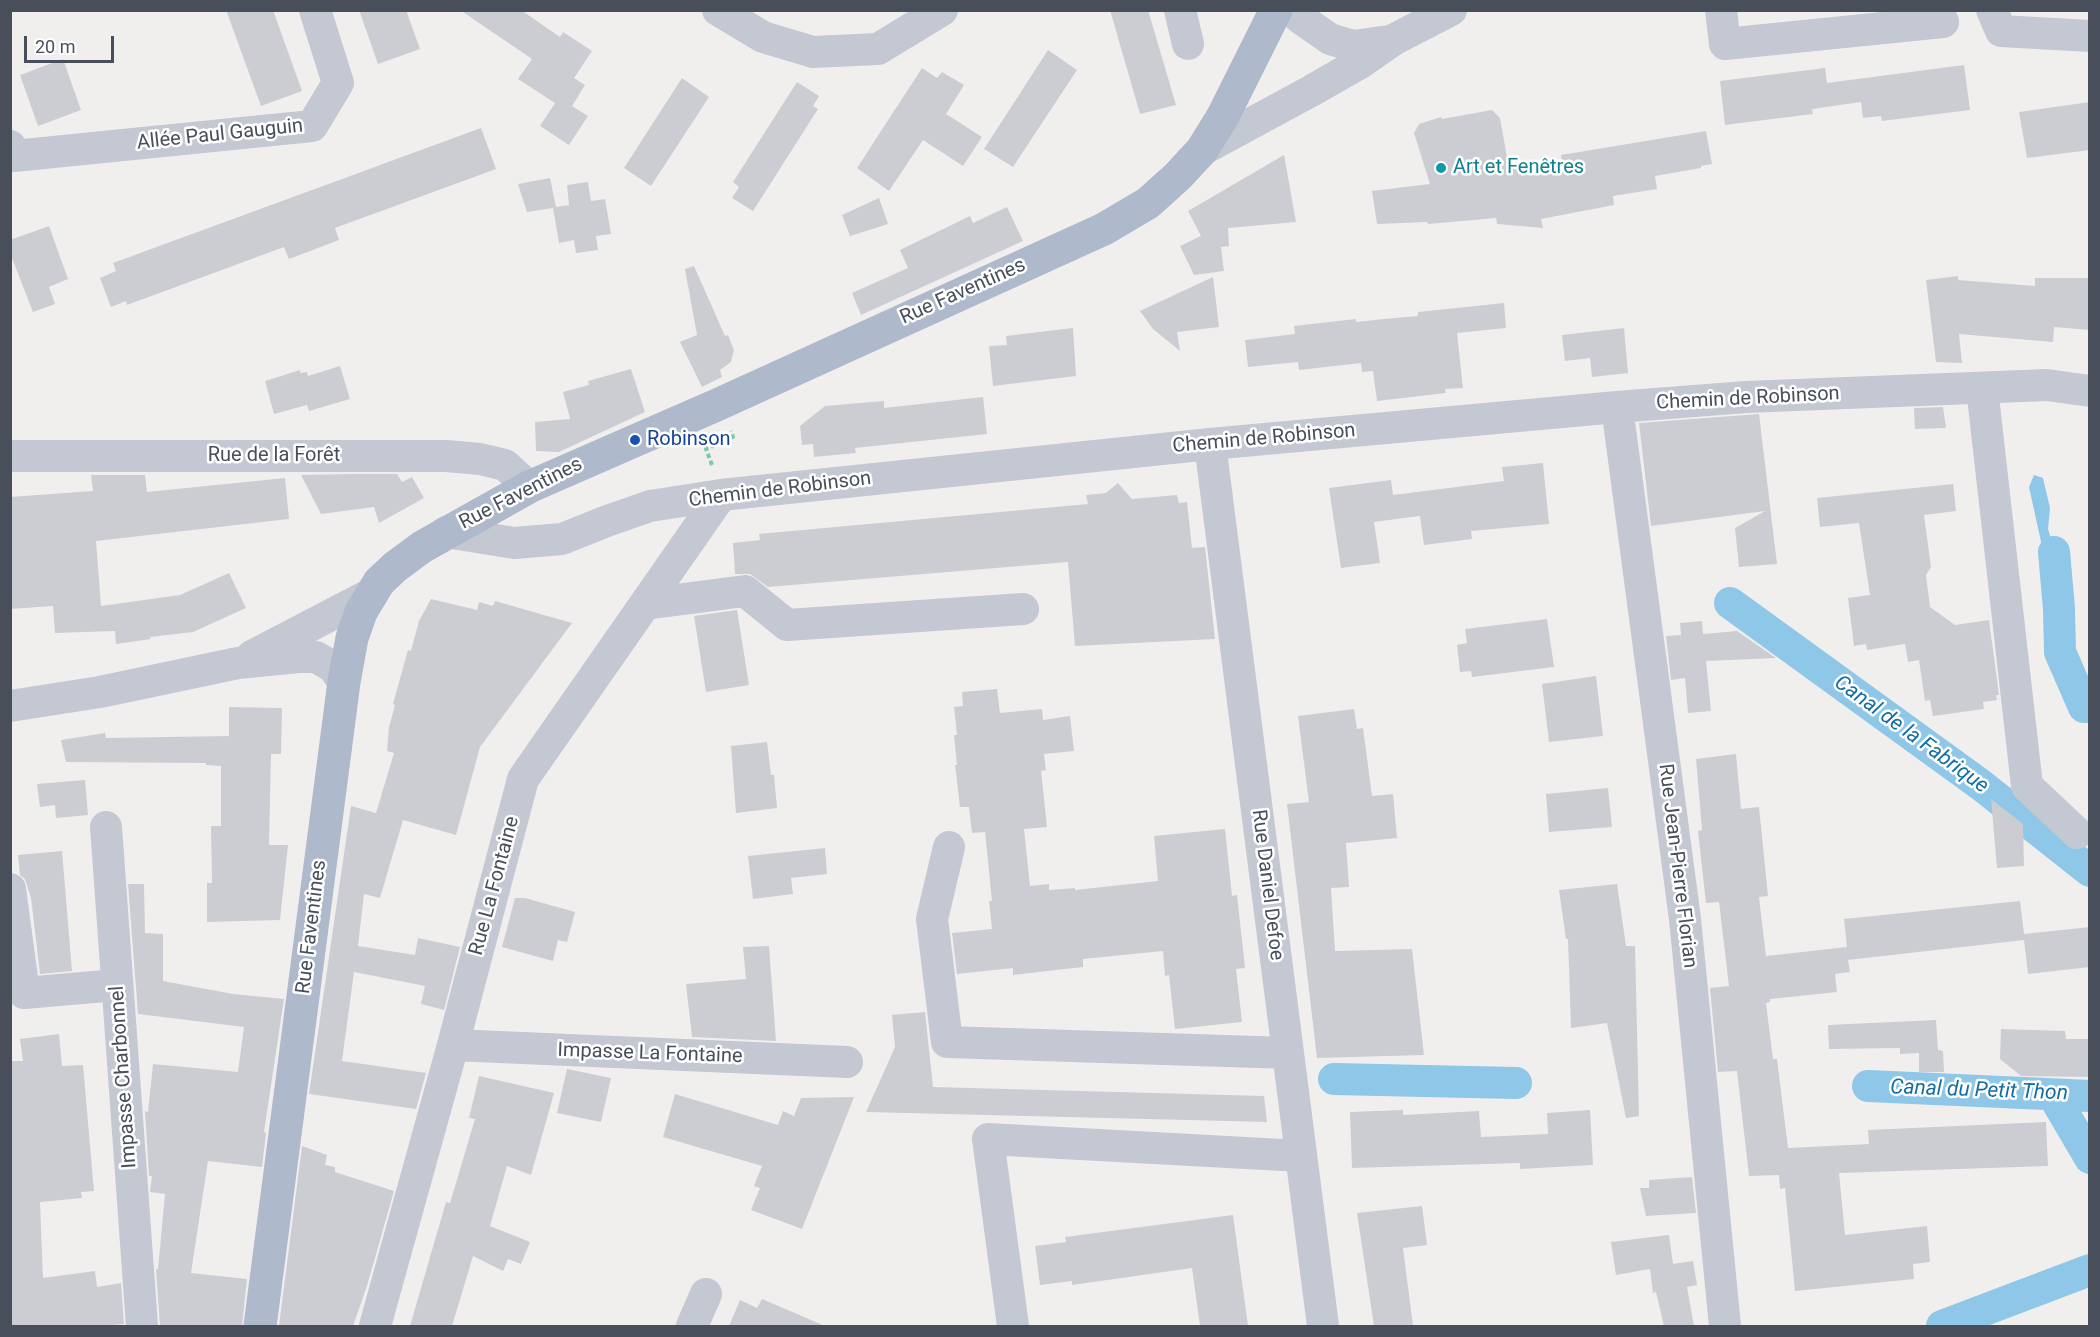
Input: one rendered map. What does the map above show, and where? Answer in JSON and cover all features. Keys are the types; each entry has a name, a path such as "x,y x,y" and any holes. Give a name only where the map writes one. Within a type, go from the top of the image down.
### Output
{"main road":[{"name":"Rue Faventines","path":"260,1326 344,682 352,638 361,612 379,582 422,547 529,487 719,404 1104,229 1148,203 1179,177 1202,150 1223,116 1276,10"}],"street":[{"name":"Allée Paul Gauguin","path":"12,154 312,126 338,83 315,10"},
{"path":"718,10 764,37 813,52 878,50 942,10"},
{"path":"1180,10 1188,44"},
{"path":"1292,10 1330,39 1353,46 1393,40"},
{"path":"1202,150 1311,92 1393,40 1451,10"},
{"path":"1721,10 1725,44 1943,22"},
{"path":"1992,10 2001,31 2090,36"},
{"name":"Chemin de Robinson","path":"446,532 514,543 562,539 607,520 650,506 721,495 1210,444 1617,407 1746,398 2047,385 2090,391"},
{"path":"1982,388 2027,786 2077,833"},
{"name":"Rue Jean-Pierre Florian","path":"1617,407 1685,919 1725,1326"},
{"name":"Rue Daniel Defoe","path":"1210,444 1323,1326"},
{"name":"Rue de la Forêt","path":"10,456 446,456 480,459 505,465 529,487"},
{"name":"Rue La Fontaine","path":"375,1326 524,778 721,495"},
{"path":"645,604 745,591 787,625 1023,609"},
{"path":"238,663 373,593"},
{"path":"10,706 100,692 238,663 316,657 333,667 344,682"},
{"name":"Impasse Charbonnel","path":"106,827 142,1326"},
{"path":"949,847 932,919 947,1042 1288,1053"},
{"path":"10,889 24,993 117,985"},
{"name":"Impasse La Fontaine","path":"453,1045 847,1062"},
{"path":"1013,1326 988,1139 1301,1156"},
{"path":"692,1326 705,1294"}],"path":[{"path":"719,404 733,437 706,448 721,495"}],"water":[{"path":"2034,475 2043,478 2050,508 2048,529 2056,556 2042,546 2029,487"}],"building":[{"path":"226,10 273,10 302,91 261,106"},
{"path":"359,10 406,10 420,49 378,64"},
{"path":"460,10 521,10 560,37 563,32 592,51 574,78 585,85 572,106 588,116 569,145 540,126 555,103 518,79 532,59"},
{"path":"1110,10 1148,10 1176,105 1140,114"},
{"path":"1048,50 1077,70 1013,167 984,149"},
{"path":"63,59 81,110 38,126 20,75"},
{"path":"1964,65 1970,110 1882,121 1881,116 1863,118 1861,102 1812,109 1813,114 1725,125 1720,81 1825,68 1827,83"},
{"path":"922,68 937,78 942,72 964,85 946,114 982,137 963,166 923,140 889,191 857,168"},
{"path":"682,78 709,97 651,186 624,168"},
{"path":"797,82 819,96 813,106 818,109 753,211 732,198 739,187 733,182"},
{"path":"2090,102 2090,150 2027,158 2019,112"},
{"path":"1492,110 1500,118 1509,169 1562,161 1561,155 1706,131 1712,164 1655,176 1657,189 1613,196 1614,205 1541,219 1543,228 1497,224 1496,218 1428,224 1427,222 1377,224 1372,191 1430,184 1414,133 1419,124 1441,117 1442,119"},
{"path":"481,128 496,169 335,228 339,240 289,259 284,247 127,305 126,301 111,307 100,278 116,271 113,263"},
{"path":"1284,155 1296,222 1228,228 1229,246 1221,247 1224,271 1194,275 1180,246 1201,236 1188,211"},
{"path":"550,178 556,207 569,205 567,185 588,182 591,201 605,199 611,234 596,236 598,250 576,253 574,240 559,243 553,208 527,212 518,184"},
{"path":"879,198 888,224 850,236 842,215"},
{"path":"1007,207 1023,241 861,315 852,293 908,268 900,250 970,216 973,223"},
{"path":"49,226 68,279 49,287 55,304 33,312 10,253 10,240"},
{"path":"694,266 725,336 728,335 734,350 731,362 720,370 722,377 702,387 680,342 697,335 685,269"},
{"path":"1958,276 1958,280 2035,286 2035,278 2090,278 2090,330 2054,327 2053,342 1959,334 1962,363 1936,362 1926,280"},
{"path":"1213,277 1219,327 1177,332 1180,351 1153,329 1140,311"},
{"path":"1504,303 1506,328 1457,333 1463,388 1445,389 1446,393 1377,401 1373,371 1362,372 1361,363 1299,370 1298,362 1248,367 1245,340 1295,334 1294,326 1356,319 1356,322 1418,316 1418,312"},
{"path":"1073,328 1076,376 993,386 989,346 1007,345 1006,336"},
{"path":"1624,328 1628,373 1592,377 1590,358 1565,361 1562,335"},
{"path":"340,366 350,399 309,411 307,405 274,414 265,381 300,370 300,373 307,372 308,376"},
{"path":"631,369 645,412 559,452 536,451 535,422 570,419 563,392 589,385 588,381"},
{"path":"983,397 987,434 855,448 856,453 814,457 813,444 802,445 800,426 825,406 884,401 884,408"},
{"path":"1943,407 1946,428 1915,429 1914,408"},
{"path":"1759,414 1777,564 1739,567 1735,528 1765,511 1651,526 1639,423"},
{"path":"1543,463 1549,524 1471,531 1472,539 1424,545 1420,516 1374,522 1380,563 1341,568 1329,488 1391,480 1393,495 1504,481 1502,467"},
{"path":"397,474 402,482 412,477 424,498 379,523 374,507 321,514 301,475"},
{"path":"91,475 145,475 147,492 285,478 289,519 96,541 101,606 180,595 229,573 246,608 193,632 116,644 115,631 55,633 53,606 10,609 10,497 93,491"},
{"path":"1118,483 1132,499 1177,495 1179,503 1187,502 1192,548 1205,547 1215,639 1075,646 1068,562 768,587 750,574 735,574 733,543 760,540 759,534 1088,504 1086,495 1106,493"},
{"path":"1953,484 1956,511 1924,515 1931,567 1926,575 1930,607 1955,625 1989,620 1999,695 1996,695 1997,700 1983,702 1984,709 1933,716 1930,700 1925,701 1919,660 1908,662 1905,644 1867,650 1866,644 1854,646 1848,598 1870,595 1859,523 1820,527 1817,498"},
{"path":"431,599 477,610 479,602 493,606 495,601 572,623 480,747 456,835 403,820 380,898 364,894 358,946 415,955 418,938 460,947 444,1010 421,1004 425,986 354,972 342,1061 426,1073 416,1109 309,1094 351,806 376,813 394,753 387,751 389,727 395,705 393,704 408,650 411,651 419,621"},
{"path":"737,610 749,685 706,692 694,616"},
{"path":"1547,619 1554,667 1472,677 1471,671 1460,672 1457,645 1467,643 1465,629"},
{"path":"1702,621 1703,634 1737,631 1776,658 1706,661 1711,711 1688,713 1685,678 1671,680 1666,636 1681,635 1680,623"},
{"path":"1596,676 1603,736 1549,742 1542,684"},
{"path":"997,689 1000,713 1042,709 1043,720 1070,716 1074,751 1044,754 1046,770 1041,771 1047,827 1024,829 1030,886 1049,884 1049,890 1075,888 1075,890 1158,881 1154,836 1225,829 1232,896 1237,895 1245,968 1236,969 1242,1022 1175,1029 1169,975 1165,976 1163,951 1083,959 1083,967 1013,975 1013,968 957,974 952,933 992,929 989,901 992,901 985,832 972,833 969,807 960,807 955,765 957,765 954,735 957,735 954,707 963,706 962,692"},
{"path":"229,707 282,708 281,754 271,754 269,845 288,845 280,920 207,922 207,883 212,883 211,826 221,826 221,766 206,765 206,763 66,762 61,740 105,733 106,738 229,736"},
{"path":"1354,709 1357,729 1363,728 1372,796 1393,794 1397,838 1346,843 1349,887 1331,888 1335,951 1412,949 1424,1055 1317,1058 1287,804 1309,802 1298,716"},
{"path":"767,742 771,775 774,775 777,808 736,813 731,746"},
{"path":"1736,754 1741,809 1759,807 1768,896 1759,897 1766,956 1847,947 1844,919 2020,901 2024,934 2090,927 2090,967 2028,974 2024,940 1848,960 1850,972 1835,974 1837,992 1770,999 1770,1002 1766,1003 1773,1059 1777,1059 1788,1148 1869,1144 1868,1130 2046,1122 2048,1166 1839,1173 1845,1235 1927,1226 1930,1262 1913,1264 1914,1279 1795,1291 1785,1188 1780,1189 1779,1175 1749,1176 1737,1071 1718,1072 1710,988 1729,986 1719,902 1706,903 1698,831 1702,830 1696,759"},
{"path":"85,780 88,815 56,818 55,805 40,807 37,784"},
{"path":"1608,788 1612,827 1549,832 1546,794"},
{"path":"1991,799 2023,824 2024,866 1997,868"},
{"path":"825,848 827,874 791,878 793,894 753,899 748,856"},
{"path":"62,851 72,971 40,974 31,898 25,879 20,875 18,855"},
{"path":"128,884 144,884 145,933 163,934 163,981 233,994 284,999 264,1132 266,1133 262,1167 208,1161 191,1273 247,1279 242,1326 160,1326 156,1269 158,1269 165,1194 150,1192 152,1176 149,1176 145,1111 148,1112 153,1064 238,1072 244,1027 138,1014"},
{"path":"1617,884 1626,946 1635,946 1639,1116 1626,1118 1607,1023 1571,1028 1568,939 1566,939 1559,890"},
{"path":"515,898 525,898 575,912 567,942 558,940 553,961 502,947"},
{"path":"769,946 776,1041 692,1037 686,984 746,979 743,947"},
{"path":"925,1012 933,1087 1264,1096 1267,1122 866,1112 895,1047 892,1015"},
{"path":"1936,1020 1938,1050 1943,1051 1944,1072 1919,1072 1919,1053 1900,1054 1900,1048 1829,1049 1828,1025"},
{"path":"2001,1029 2065,1031 2066,1039 2090,1039 2090,1077 2021,1076 2000,1059"},
{"path":"59,1034 62,1066 83,1065 94,1191 81,1192 82,1198 40,1202 43,1278 95,1271 97,1287 121,1283 124,1324 10,1326 10,1061 23,1061 20,1039"},
{"path":"567,1069 611,1078 601,1122 557,1113"},
{"path":"479,1076 554,1093 531,1175 507,1166 490,1226 530,1242 521,1264 508,1259 503,1271 473,1256 452,1326 410,1326 446,1202 450,1203 475,1119 469,1118"},
{"path":"675,1094 778,1125 783,1111 794,1116 801,1098 854,1097 802,1229 751,1210 760,1188 754,1186 762,1166 663,1137"},
{"path":"1403,1110 1403,1115 1479,1111 1481,1137 1548,1134 1547,1113 1590,1110 1593,1165 1520,1169 1520,1163 1352,1168 1350,1112"},
{"path":"302,1146 327,1155 325,1165 335,1167 335,1172 394,1191 353,1326 279,1326"},
{"path":"1692,1177 1696,1213 1646,1216 1640,1188 1649,1188 1649,1180"},
{"path":"1422,1206 1427,1245 1403,1248 1413,1326 1374,1326 1357,1213"},
{"path":"1233,1215 1248,1326 1200,1326 1192,1268 1072,1285 1072,1281 1040,1285 1035,1246 1066,1242 1065,1237"},
{"path":"1669,1235 1673,1264 1693,1261 1697,1285 1687,1287 1694,1326 1664,1326 1656,1292 1653,1293 1650,1269 1616,1275 1611,1242"},
{"path":"762,1299 825,1326 729,1326 740,1300 757,1308"}],"waterway":[{"name":"Canal de la Fabrique","path":"2054,552 2060,652 2084,707 2090,707"},
{"name":"Canal de la Fabrique","path":"1730,603 1981,785 2090,871"},
{"name":"Canal du Petit Thon","path":"1334,1079 1516,1083"},
{"name":"Canal du Petit Thon","path":"1868,1086 2090,1096"},
{"path":"2053,1095 2090,1158"},
{"path":"1942,1326 2090,1270"}],"place":[{"name":"Art et Fenêtres","path":"1441,168"},
{"name":"Robinson","path":"635,440"}]}
